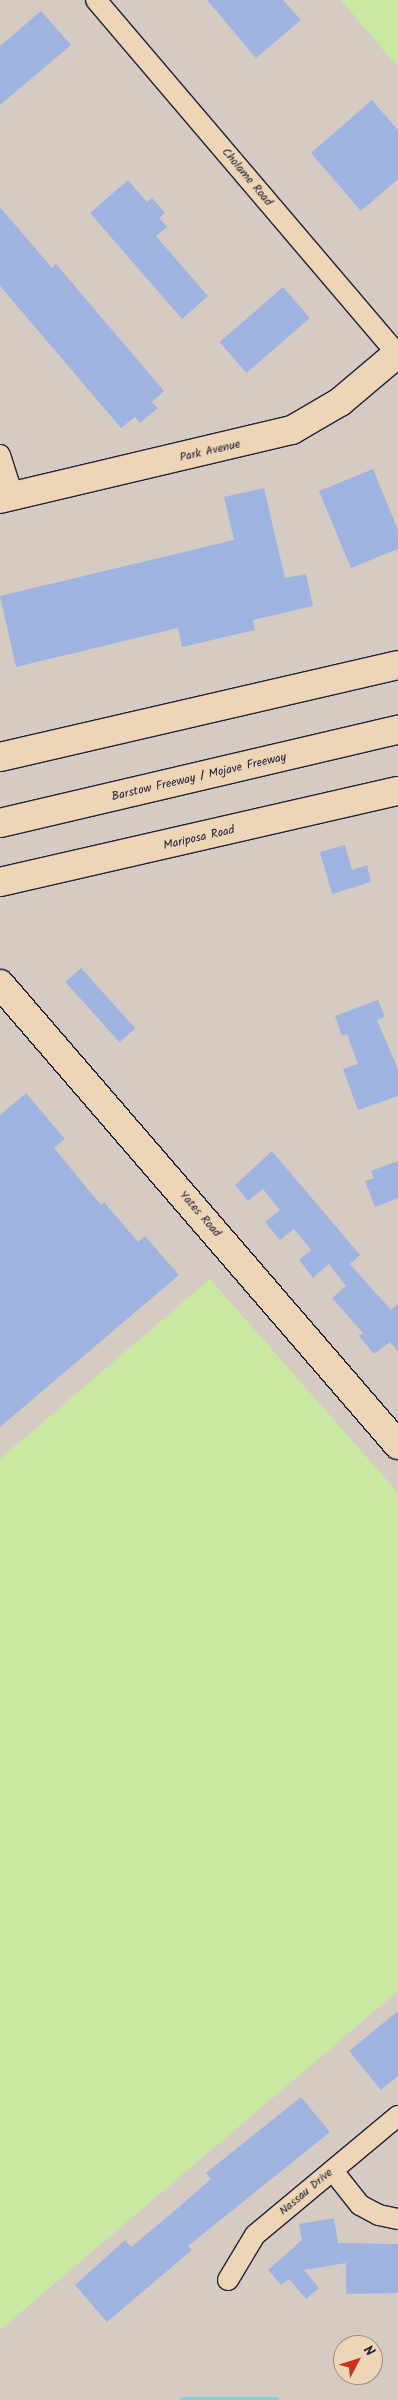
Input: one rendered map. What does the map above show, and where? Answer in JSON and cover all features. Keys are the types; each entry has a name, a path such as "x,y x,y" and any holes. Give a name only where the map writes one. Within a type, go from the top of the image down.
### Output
{"main road":[{"name":"Park Avenue","path":"6,498 292,430 340,402 398,354"},
{"path":"0,757 398,665"},
{"name":"Barstow Freeway / Mojave Freeway","path":"0,823 398,730"},
{"name":"Mariposa Road","path":"0,882 397,795"},
{"name":"Yates Road","path":"0,984 398,1445"}],"street":[{"name":"Cholame Road","path":"96,0 398,354"},
{"path":"0,455 6,498"},
{"name":"Nassau Drive","path":"228,2280 255,2235 398,2116"},
{"path":"332,2170 360,2205 379,2215 398,2219"}],"green space":[{"path":"341,0 398,0 398,63 396,65"},
{"path":"210,1279 398,1493 398,1991 0,2330 0,1459"}],"building":[{"path":"207,0 283,0 301,20 256,58"},
{"path":"41,11 71,45 0,105 0,46"},
{"path":"372,100 398,130 398,179 361,211 311,153"},
{"path":"128,180 147,202 152,198 165,213 159,218 167,227 156,236 208,296 182,319 90,213"},
{"path":"0,207 52,268 56,264 164,391 152,402 158,408 140,423 135,417 121,428 0,286"},
{"path":"283,287 310,318 247,373 220,342"},
{"path":"373,469 398,530 398,549 351,568 319,491"},
{"path":"264,488 285,578 306,574 313,606 253,620 255,630 182,647 178,628 16,667 0,596 234,540 224,497"},
{"path":"345,845 352,870 367,865 371,882 332,894 320,852"},
{"path":"81,968 135,1028 120,1042 65,982"},
{"path":"378,1000 385,1017 377,1020 398,1069 398,1096 358,1110 343,1069 358,1064 347,1034 342,1036 335,1016"},
{"path":"26,1093 65,1139 54,1148 101,1205 104,1202 138,1242 145,1236 179,1275 0,1427 0,1115"},
{"path":"272,1151 360,1255 350,1264 391,1310 398,1304 398,1352 390,1342 374,1354 359,1336 363,1333 332,1298 346,1286 329,1264 313,1278 299,1260 311,1250 294,1229 280,1240 265,1222 280,1210 263,1189 248,1201 235,1185"},
{"path":"398,1161 398,1198 375,1207 365,1181 374,1178 371,1171"},
{"path":"398,2011 398,2076 381,2090 349,2051"},
{"path":"301,2097 330,2132 188,2246 192,2250 107,2322 75,2285 125,2240 131,2247 211,2179 206,2173"},
{"path":"334,2218 338,2243 398,2244 398,2293 346,2294 346,2263 304,2270 319,2288 306,2299 289,2279 281,2285 268,2270 302,2240 299,2224"}],"waterway":[{"path":"183,2400 276,2400"}]}
